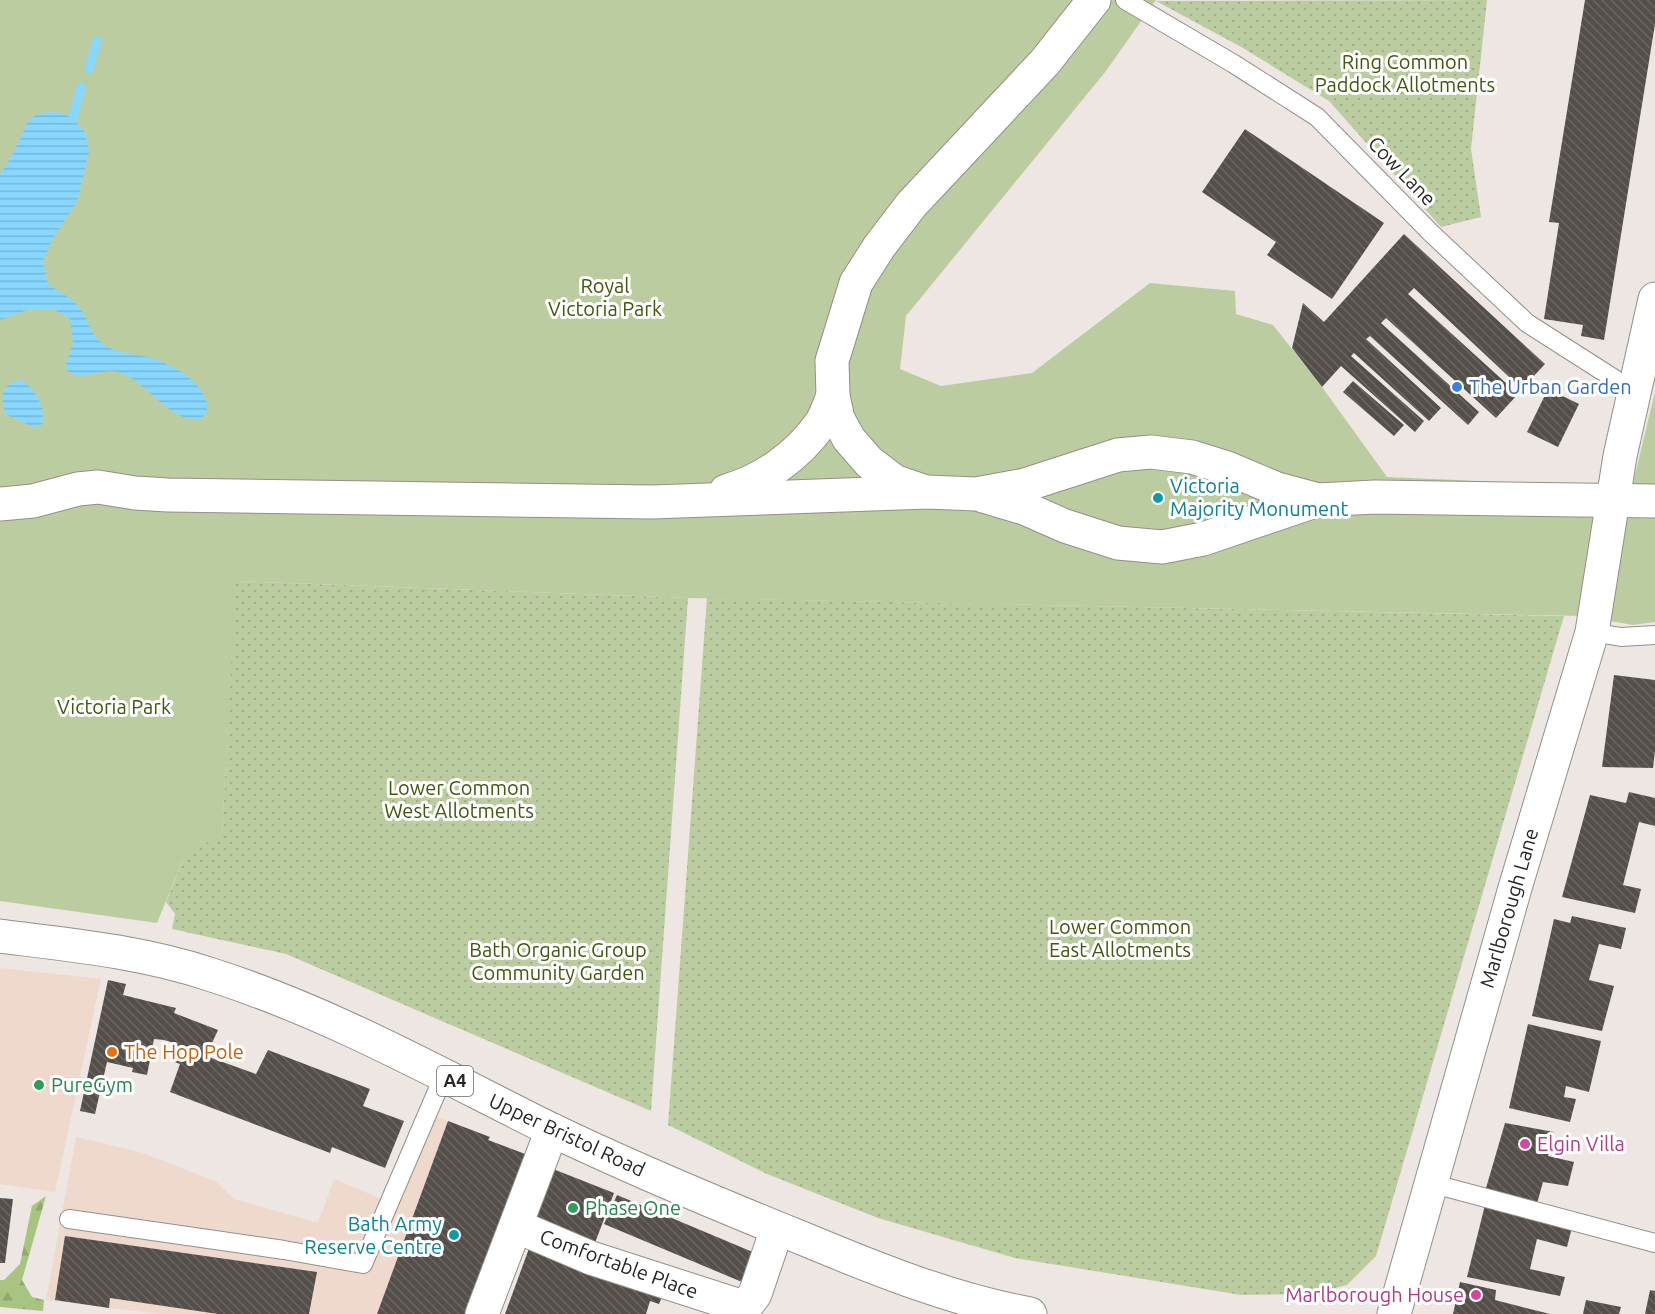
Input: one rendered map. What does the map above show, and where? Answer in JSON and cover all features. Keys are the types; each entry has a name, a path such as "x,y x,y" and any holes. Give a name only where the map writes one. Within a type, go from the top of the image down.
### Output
{"street":[{"path":"927,492 894,482 869,462 849,440 838,418 832,396 832,361 840,331 856,284 879,247 910,206 1045,62 1094,0"},
{"name":"Marlborough Lane","path":"1394,1314 1515,888 1592,632 1620,456 1655,299"},
{"path":"692,501 766,475 795,452 821,422 832,396"},
{"path":"0,504 33,501 78,489 98,487 168,495 652,502 927,492 976,494 1024,485 1118,455 1151,452 1192,457 1227,468 1277,489 1318,500"},
{"path":"976,494 1024,508 1065,526 1118,543 1162,547 1203,539 1318,500 1375,497 1655,501"},
{"name":"Upper Bristol Road","path":"0,936 111,950 155,958 212,974 338,1023 552,1130 777,1229 896,1277 1025,1314"},
{"name":"Comfortable Place","path":"482,1314 552,1130"},
{"name":"Comfortable Place","path":"516,1226 591,1258 740,1306 749,1302 755,1294 777,1229"}],"lane":[{"name":"Cow Lane","path":"1125,0 1234,64 1317,117 1431,233 1527,323 1635,392"},
{"path":"1592,632 1621,637 1655,635"},
{"path":"69,1220 284,1250 363,1264 444,1075"},
{"path":"1430,1183 1655,1242"}],"shaded area":[{"name":"PureGym","path":"0,968 101,979 55,1192 0,1184"},
{"path":"432,1115 490,1137 489,1140 533,1157 473,1314 160,1314 46,1300 76,1137 140,1152 215,1181 234,1199 318,1223 334,1179 396,1205"}],"green space":[{"name":"Royal Victoria Park","path":"0,0 1156,0 1106,71 906,316 900,369 941,386 1032,373 1150,283 1235,291 1236,314 1273,325 1322,387 1387,477 1632,487 1655,392 1655,622 1633,625 1581,616 688,598 236,581 222,834 197,848 182,862 157,923 0,901"},
{"name":"Ring Common Paddock Allotments","path":"1487,0 1471,149 1481,217 1441,227 1329,101 1243,48 1156,1"},
{"name":"Lower Common West Allotments","path":"235,581 688,598 651,1111 286,954 172,929 175,914 166,902 182,862 196,848 222,834"},
{"name":"Lower Common East Allotments","path":"707,598 1564,616 1376,1256 1347,1285 1311,1294 1241,1295 1015,1258 878,1218 767,1174 668,1125"},
{"path":"46,1196 22,1280 32,1297 44,1300 43,1311 0,1307 0,1280 4,1280 20,1264 32,1206"}],"water":[{"path":"62,113 73,118 86,134 89,153 77,202 52,240 43,261 48,284 78,306 103,344 117,351 143,356 171,366 196,384 202,391 207,406 200,420 177,414 141,385 121,373 107,371 80,375 67,371 66,364 73,343 70,319 53,309 27,310 0,320 0,175 14,152 28,121 38,114"},
{"path":"21,380 35,393 41,405 42,424 35,428 5,414 4,392 9,384"}],"building":[{"path":"1585,0 1655,0 1655,24 1604,340 1581,336 1583,325 1544,319 1559,223 1549,222"},
{"path":"1245,129 1384,223 1332,299 1267,255 1276,242 1202,192"},
{"path":"1404,234 1545,364 1522,389 1414,288 1408,294 1518,394 1496,418 1386,318 1381,323 1479,412 1468,425 1370,336 1366,339 1441,408 1429,421 1354,353 1351,356 1424,421 1415,432 1341,366 1322,387 1292,348 1303,303 1324,322"},
{"path":"1353,381 1404,425 1394,436 1343,392"},
{"path":"1548,389 1579,404 1558,447 1527,432"},
{"path":"1614,675 1655,680 1653,768 1602,767"},
{"path":"1629,792 1655,798 1655,826 1639,822 1623,885 1641,889 1635,913 1562,897 1590,795 1626,803"},
{"path":"1572,916 1626,928 1621,949 1599,944 1589,980 1614,986 1602,1031 1532,1016 1554,919 1570,923"},
{"path":"108,980 126,984 123,995 176,1008 174,1013 218,1030 206,1056 256,1074 268,1050 370,1089 363,1106 404,1121 385,1168 332,1147 330,1153 170,1092 180,1064 172,1061 177,1044 164,1040 154,1039 147,1075 132,1072 133,1068 107,1062 95,1114 80,1111"},
{"path":"1528,1024 1601,1041 1589,1092 1566,1086 1564,1097 1576,1099 1570,1122 1509,1108"},
{"name":"Bath Army Reserve Centre","path":"448,1121 490,1137 488,1140 533,1157 473,1314 377,1314"},
{"path":"1505,1123 1554,1132 1548,1156 1574,1162 1568,1186 1543,1182 1536,1207 1484,1195"},
{"name":"Phase One","path":"553,1169 614,1193 593,1248 531,1223"},
{"path":"617,1195 755,1253 742,1282 604,1224"},
{"path":"0,1198 13,1199 5,1263 0,1263"},
{"path":"1485,1205 1572,1227 1567,1247 1537,1239 1530,1269 1565,1277 1560,1296 1467,1277"},
{"path":"65,1236 317,1272 309,1314 218,1314 110,1298 109,1308 55,1300"},
{"path":"531,1243 665,1290 659,1304 650,1301 646,1314 505,1314"},
{"name":"Marlborough House","path":"1460,1282 1496,1290 1495,1300 1550,1314 1453,1314"},
{"path":"1650,1290 1655,1291 1655,1314 1645,1314"},
{"path":"1586,1300 1621,1307 1619,1314 1583,1314"}],"waterway":[{"path":"89,69 97,41"},
{"path":"73,118 81,87"}],"place":[{"name":"The Urban Garden","path":"1457,387"},
{"name":"Victoria Majority Monument","path":"1158,498"},
{"name":"The Hop Pole","path":"112,1052"},
{"name":"PureGym","path":"39,1085"},
{"name":"Elgin Villa","path":"1525,1144"},
{"name":"Phase One","path":"573,1208"},
{"name":"Bath Army Reserve Centre","path":"454,1235"},
{"name":"Marlborough House","path":"1476,1295"}],"park label":[{"name":"Victoria Park","path":"114,707"},
{"name":"Bath Organic Group Community Garden","path":"558,962"}]}
